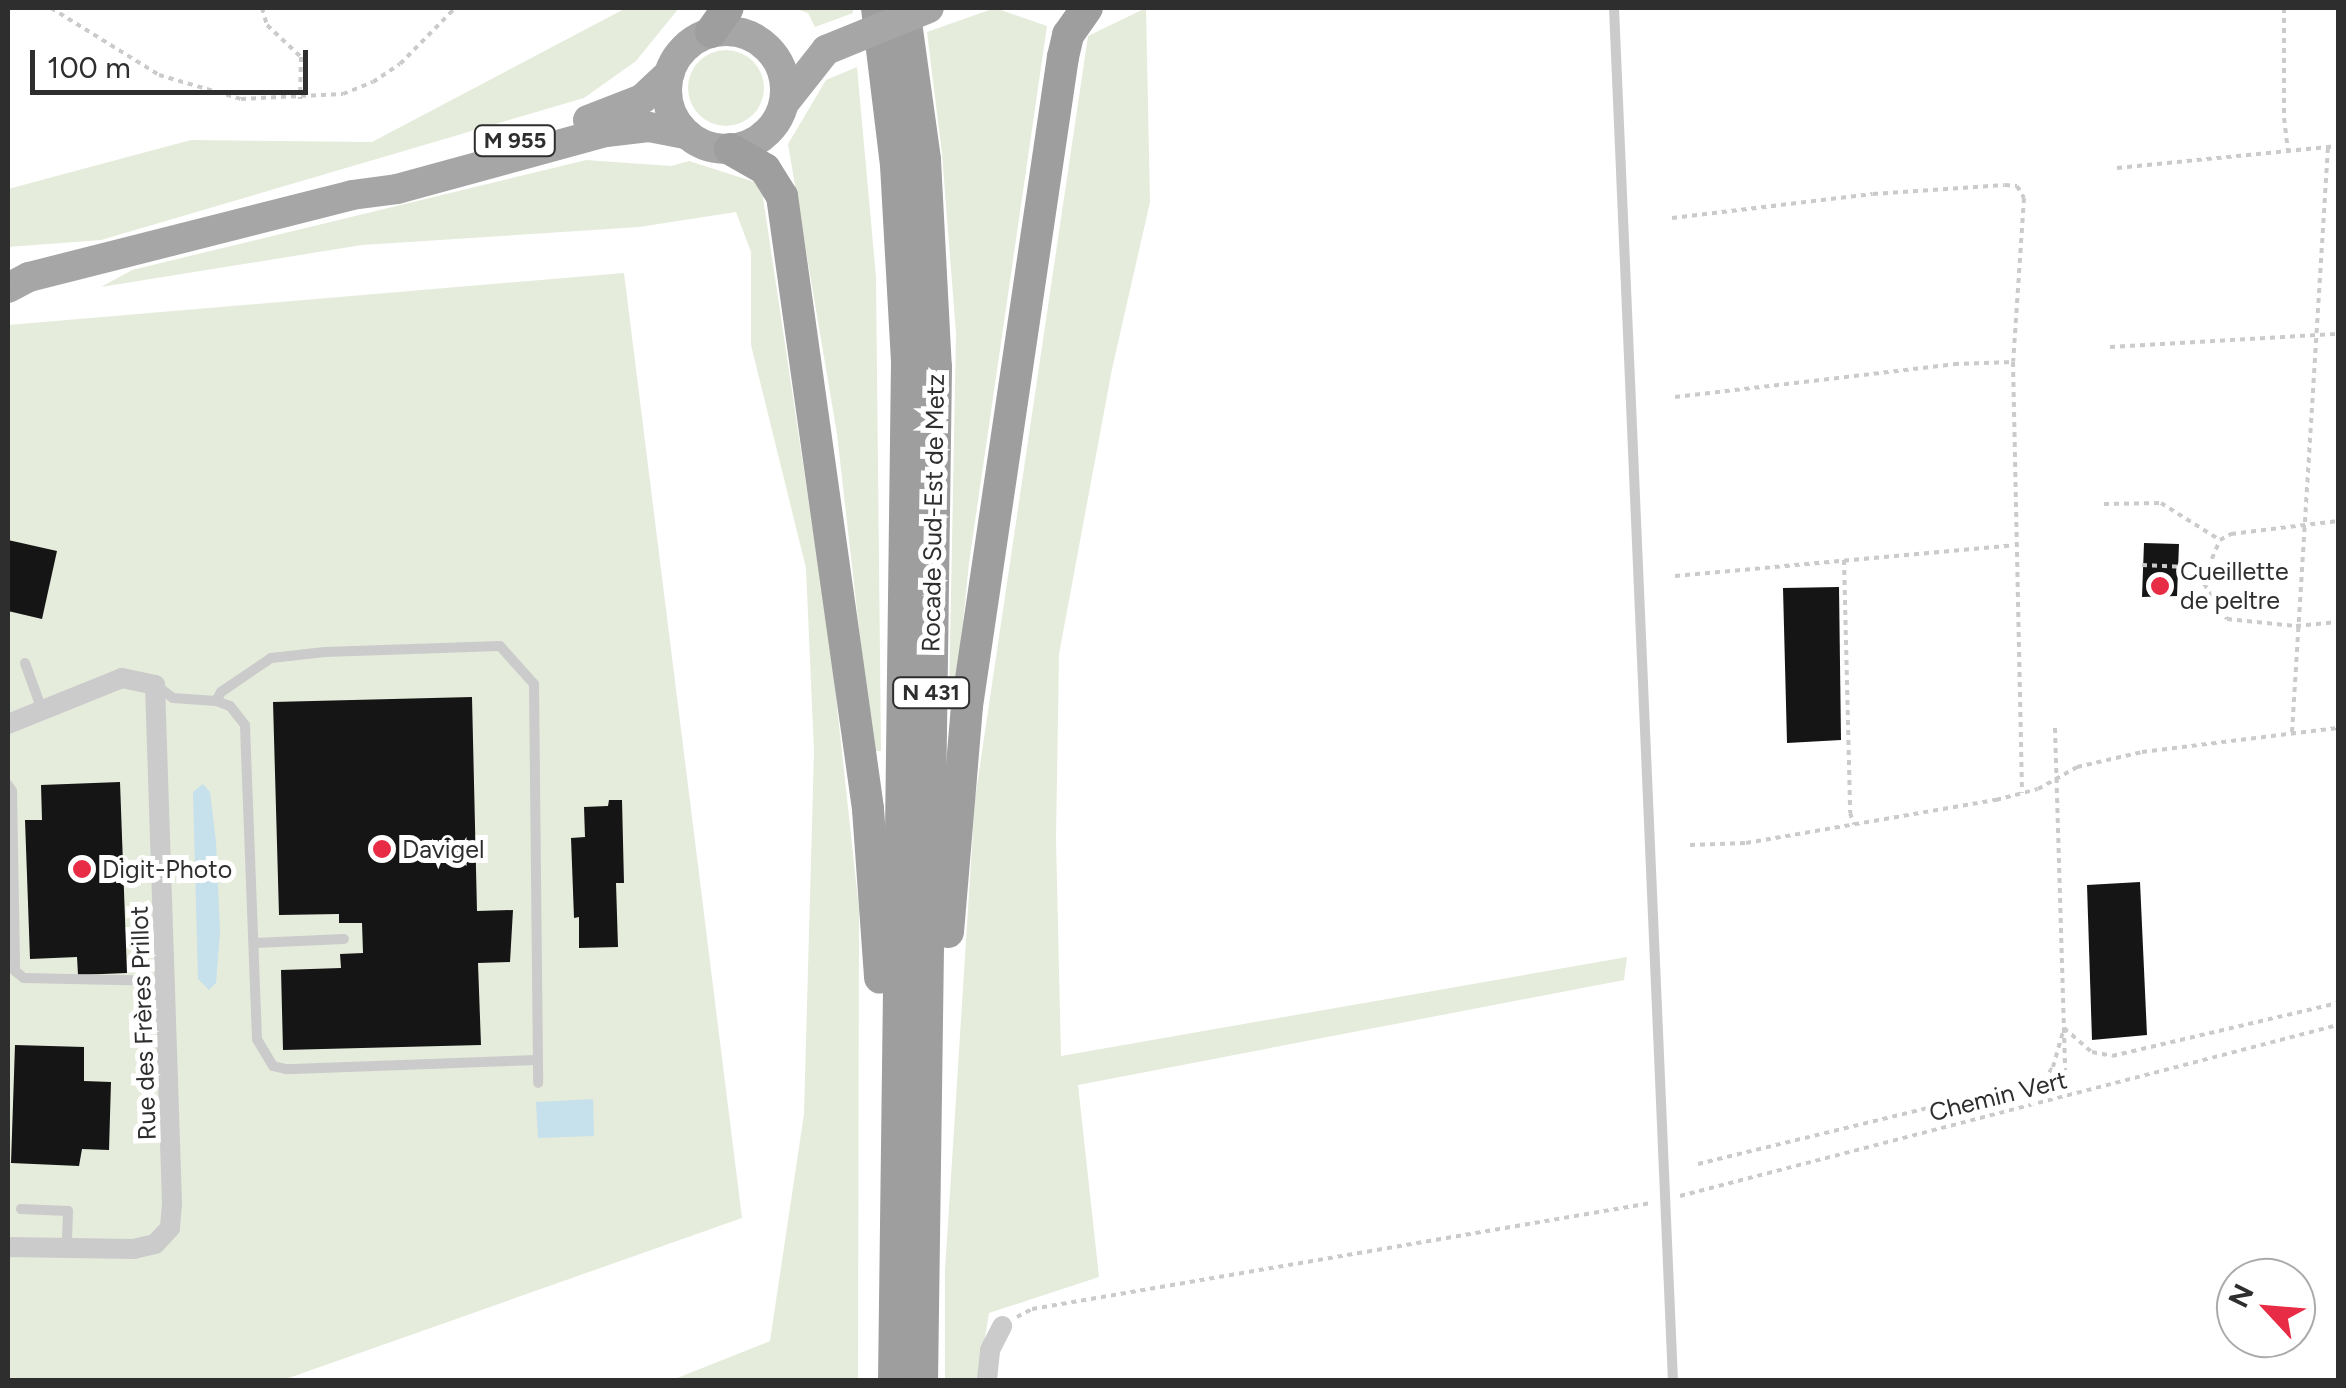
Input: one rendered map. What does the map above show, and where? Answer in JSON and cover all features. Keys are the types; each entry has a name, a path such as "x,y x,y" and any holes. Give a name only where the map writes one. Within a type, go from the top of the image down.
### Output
{"highway":[{"name":"Rocade Sud-Est de Metz","path":"877,8 896,165 907,362 910,1215 922,1380"},
{"name":"Rocade Sud-Est de Metz","path":"894,1380 910,1215 936,366 925,160 904,8"},
{"path":"910,1215 966,706 1063,57 1068,34 1087,8"},
{"path":"730,149 765,169 774,180 782,196 792,253 868,809 910,1215"}],"main road":[{"path":"765,44 826,50 929,8"},
{"path":"785,102 786,80 778,60 765,44 719,20 685,47 670,73 669,106 686,134 699,143 730,149 766,135 785,102 826,50"},
{"name":"M 955","path":"352,195 397,175 626,107 670,73"},
{"name":"M 955","path":"14,281 352,195 397,189 606,132 649,127 686,134"}],"street":[{"path":"8,724 122,678 155,685"},
{"name":"Rue des Frères Prillot","path":"8,1247 134,1249 155,1244 170,1228 155,685"},
{"path":"987,1380 990,1350 1002,1326"}],"lane":[{"path":"1614,8 1672,1380"},
{"path":"216,701 270,658 326,652 500,646 534,684 538,1083"},
{"path":"24,663 42,710"},
{"path":"155,685 173,698 216,701 230,706 245,726 257,1039 273,1066 286,1070 537,1060"},
{"path":"8,785 12,791 15,971 24,978 166,981"},
{"path":"255,943 344,939"},
{"path":"21,1209 68,1211 67,1248"}],"path":[{"path":"51,8 179,83 241,99 342,94 373,82 400,64 455,8"},
{"path":"262,8 268,24 300,57 304,78 300,98"},
{"path":"2284,8 2284,118 2288,152"},
{"path":"2117,168 2338,146"},
{"path":"2292,734 2328,147"},
{"path":"1672,218 1873,194 2017,186 2024,198 2014,362 2022,794"},
{"path":"2110,347 2338,334"},
{"path":"1675,396 1954,364 2014,362"},
{"path":"2104,504 2161,503 2220,540"},
{"path":"2142,566 2208,568 2220,540 2231,534 2338,522"},
{"path":"1675,576 2015,545"},
{"path":"1844,560 1850,812 1854,824"},
{"path":"2193,568 2227,619 2298,626 2338,622"},
{"path":"2055,728 2066,1096"},
{"path":"1690,845 1746,843 2022,794 2077,767 2142,752 2338,728"},
{"path":"2064,1028 2092,1052 2112,1056 2338,1002"},
{"name":"Chemin Vert","path":"1002,1326 1032,1309 1666,1200 2338,1025"},
{"path":"1698,1164 2043,1080 2054,1066 2064,1028"}],"green space":[{"path":"626,8 679,8 636,61 584,98 101,240 8,247 8,189 191,140 372,142"},
{"path":"794,8 853,8 853,13 815,27 808,13"},
{"path":"995,8 1047,26 969,563 955,700 949,700 956,333 942,154 927,32"},
{"path":"1146,8 1150,202 1112,369 1059,654 1056,839 1061,1056 1627,957 1624,980 1078,1085 1099,1277 989,1313 978,1380 945,1380 945,1271 975,799 1088,36"},
{"path":"726,50 753,61 764,88 753,115 726,126 699,115 688,88 699,61"},
{"path":"857,67 876,277 881,751 873,751 837,434 788,144 826,80"},
{"path":"586,160 671,166 689,161 761,184 831,651 859,909 858,1380 672,1380 770,1341 804,1114 814,752 806,568 751,345 751,252 736,212 639,227 362,245 101,287 132,270"},
{"path":"624,273 742,1218 283,1380 8,1380 8,325"}],"water":[{"path":"203,784 210,792 216,842 220,932 216,983 209,990 198,979 193,792"},
{"path":"593,1099 594,1136 538,1138 536,1102"}],"building":[{"path":"8,540 57,551 42,619 8,611"},
{"path":"2144,543 2179,544 2177,596 2142,597"},
{"path":"1839,587 1841,740 1787,743 1783,588"},
{"path":"472,697 477,911 513,910 510,962 478,963 481,1045 283,1050 281,970 341,968 340,954 363,953 362,923 339,923 339,914 279,915 273,702"},
{"path":"120,782 127,973 78,975 77,957 30,959 25,820 42,820 41,785"},
{"path":"609,800 622,800 624,883 616,883 618,947 579,948 571,838 585,837 584,807 608,806"},
{"path":"2140,882 2147,1035 2092,1040 2087,885"},
{"path":"15,1045 84,1047 84,1081 111,1082 109,1150 82,1149 79,1166 11,1163"}],"place":[{"name":"Cueillette de peltre","path":"2160,586"},
{"name":"Davigel","path":"382,849"},
{"name":"Digit-Photo","path":"82,869"}]}
